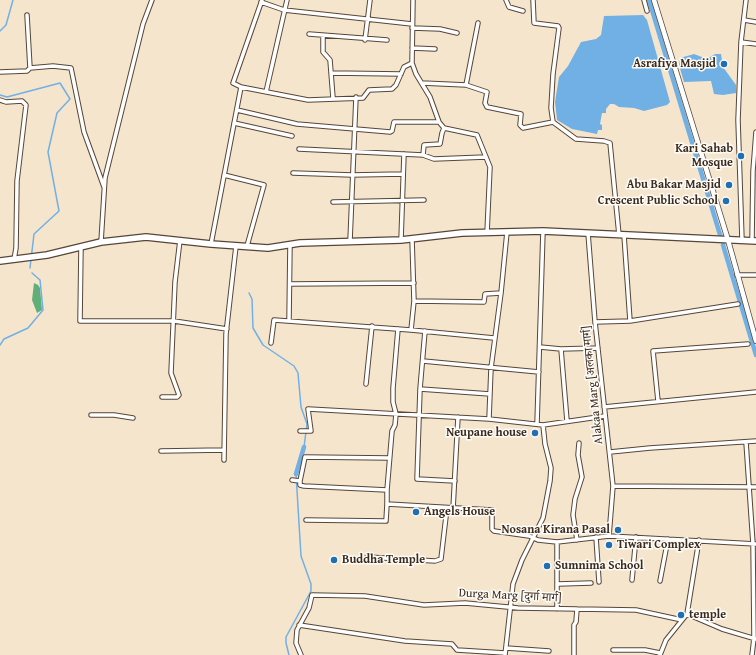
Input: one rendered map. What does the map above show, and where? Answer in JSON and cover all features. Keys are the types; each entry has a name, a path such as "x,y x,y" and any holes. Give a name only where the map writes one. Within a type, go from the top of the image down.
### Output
{"main road":[{"path":"654,0 728,240 756,341"},
{"path":"0,261 41,256 101,242 146,237 236,246 277,247 290,244 401,240 462,233 543,231 754,241"}],"street":[{"path":"101,242 105,178 125,90 143,24 152,0"},
{"path":"266,92 287,0"},
{"path":"365,40 370,0"},
{"path":"412,0 412,63 430,97 439,122 444,128 477,135 490,167 487,232"},
{"path":"506,0 509,7 523,12"},
{"path":"534,0 534,23 558,26 559,28 553,74 551,108 553,122 576,139 608,141 610,144 630,321"},
{"path":"644,0 647,11"},
{"path":"742,240 738,120 741,42 746,0"},
{"path":"412,63 404,67 396,85 392,89 369,90 365,97 308,100 241,87 233,83 261,1 284,10 440,29 457,33"},
{"path":"27,15 30,68"},
{"path":"744,20 756,22"},
{"path":"466,85 478,23"},
{"path":"309,34 365,40 387,40"},
{"path":"323,36 323,52 330,60 334,98"},
{"path":"741,42 756,44"},
{"path":"412,48 435,48"},
{"path":"0,72 27,71 30,68 53,66 71,68 84,132 104,188"},
{"path":"331,72 401,74"},
{"path":"422,83 466,85 487,92 485,103 487,107 520,114 520,125 523,128 553,122"},
{"path":"211,244 241,87"},
{"path":"350,241 356,97"},
{"path":"0,100 6,102 22,101 26,105 17,181 16,248 14,260"},
{"path":"237,110 297,124 390,132 392,131 394,122 439,122"},
{"path":"234,123 292,136"},
{"path":"423,154 424,145 440,144 444,128"},
{"path":"754,241 756,132"},
{"path":"299,149 423,154 434,159 486,157"},
{"path":"401,240 404,154"},
{"path":"293,173 352,175 403,174"},
{"path":"224,175 264,185 247,246"},
{"path":"333,202 424,200"},
{"path":"537,424 543,231"},
{"path":"489,419 491,368 507,232"},
{"name":"Alakaa Marg [अलका मार्ग]","path":"588,232 595,322 613,486 609,536"},
{"path":"412,239 414,283 412,330"},
{"path":"162,397 177,397 179,395 172,373 175,282 180,240"},
{"path":"289,321 290,244"},
{"path":"224,460 227,329 236,246"},
{"path":"81,247 80,321 174,321 227,329"},
{"path":"737,275 756,275"},
{"path":"290,284 414,283"},
{"path":"414,301 484,302 485,294 501,293"},
{"path":"595,322 630,321 738,304"},
{"path":"271,343 274,320 372,326 494,338"},
{"path":"366,384 372,326"},
{"path":"306,520 386,521 389,458 392,431 395,425 396,414 393,402 393,388 398,329"},
{"path":"425,331 420,389 417,479 455,481"},
{"path":"658,401 652,351 748,344"},
{"path":"540,347 561,349 598,348"},
{"path":"561,349 568,421"},
{"path":"423,361 539,372"},
{"path":"420,389 490,394"},
{"path":"604,407 756,392"},
{"path":"300,431 311,431 307,412 308,409 489,419 543,425 605,416"},
{"path":"91,415 114,415 133,418"},
{"path":"453,509 458,417"},
{"path":"301,655 295,636 300,625 405,641 452,644 457,650 505,654 515,578 522,560 543,518 550,482 551,468 545,444 543,425"},
{"path":"610,452 672,446 756,441"},
{"path":"746,442 748,487 754,544 755,638 752,655"},
{"path":"577,540 573,515 575,499 582,477 578,455 579,443"},
{"path":"161,451 224,450"},
{"path":"387,490 304,486 300,485 300,481 305,457 389,458"},
{"path":"292,480 300,481"},
{"path":"613,486 756,486"},
{"path":"387,504 453,509 492,510 492,529 494,531 529,536 538,540 557,542 609,536 754,544"},
{"path":"367,557 435,561 441,559 446,508"},
{"path":"596,537 599,582"},
{"path":"632,580 636,537"},
{"path":"660,581 668,539"},
{"path":"612,650 645,650 660,654 666,640 687,614 699,540"},
{"path":"557,542 557,609"},
{"path":"558,584 591,583"},
{"name":"Durga Marg [दुर्गा मार्ग]","path":"300,625 309,608 312,595 365,596 424,605 470,603 511,608 636,610 682,620"},
{"path":"574,655 574,624 576,622 577,609"},
{"path":"687,614 722,629 755,638"},
{"path":"506,648 549,651"}],"green space":[{"path":"34,283 40,288 42,310 37,313 32,300"}],"water":[{"path":"643,15 647,20 670,102 667,105 644,111 610,104 606,109 606,113 602,113 600,124 602,125 602,130 598,130 597,134 572,129 557,120 555,102 559,77 568,66 581,42 596,39 601,35 604,16"},
{"path":"694,54 707,59 715,54 721,54 723,67 736,85 736,93 723,95 714,94 711,81 684,82 679,65 680,58"}],"waterway":[{"path":"0,31 6,25 13,0"},
{"path":"649,0 721,238"},
{"path":"0,95 7,97 60,83 70,99 57,113 48,152 59,211 34,234 30,268"},
{"path":"723,245 756,355"},
{"path":"0,345 4,339 28,328 43,310 40,280 32,273"},
{"path":"249,293 252,299 253,328 263,345 294,366 298,373 301,407 307,424 304,447"},
{"path":"296,474 304,447"},
{"path":"289,655 286,637 311,591 311,584 301,556 296,474"}],"place":[{"name":"Asrafiya Masjid","path":"724,64"},
{"name":"Kari Sahab Mosque","path":"741,156"},
{"name":"Abu Bakar Masjid","path":"729,185"},
{"name":"Crescent Public School","path":"726,201"},
{"name":"Neupane house","path":"535,433"},
{"name":"Angels House","path":"416,512"},
{"name":"Nosana Kirana Pasal","path":"618,530"},
{"name":"Tiwari Complex","path":"609,545"},
{"name":"Buddha Temple","path":"334,560"},
{"name":"Sumnima School","path":"547,566"},
{"name":"temple","path":"681,615"}]}
